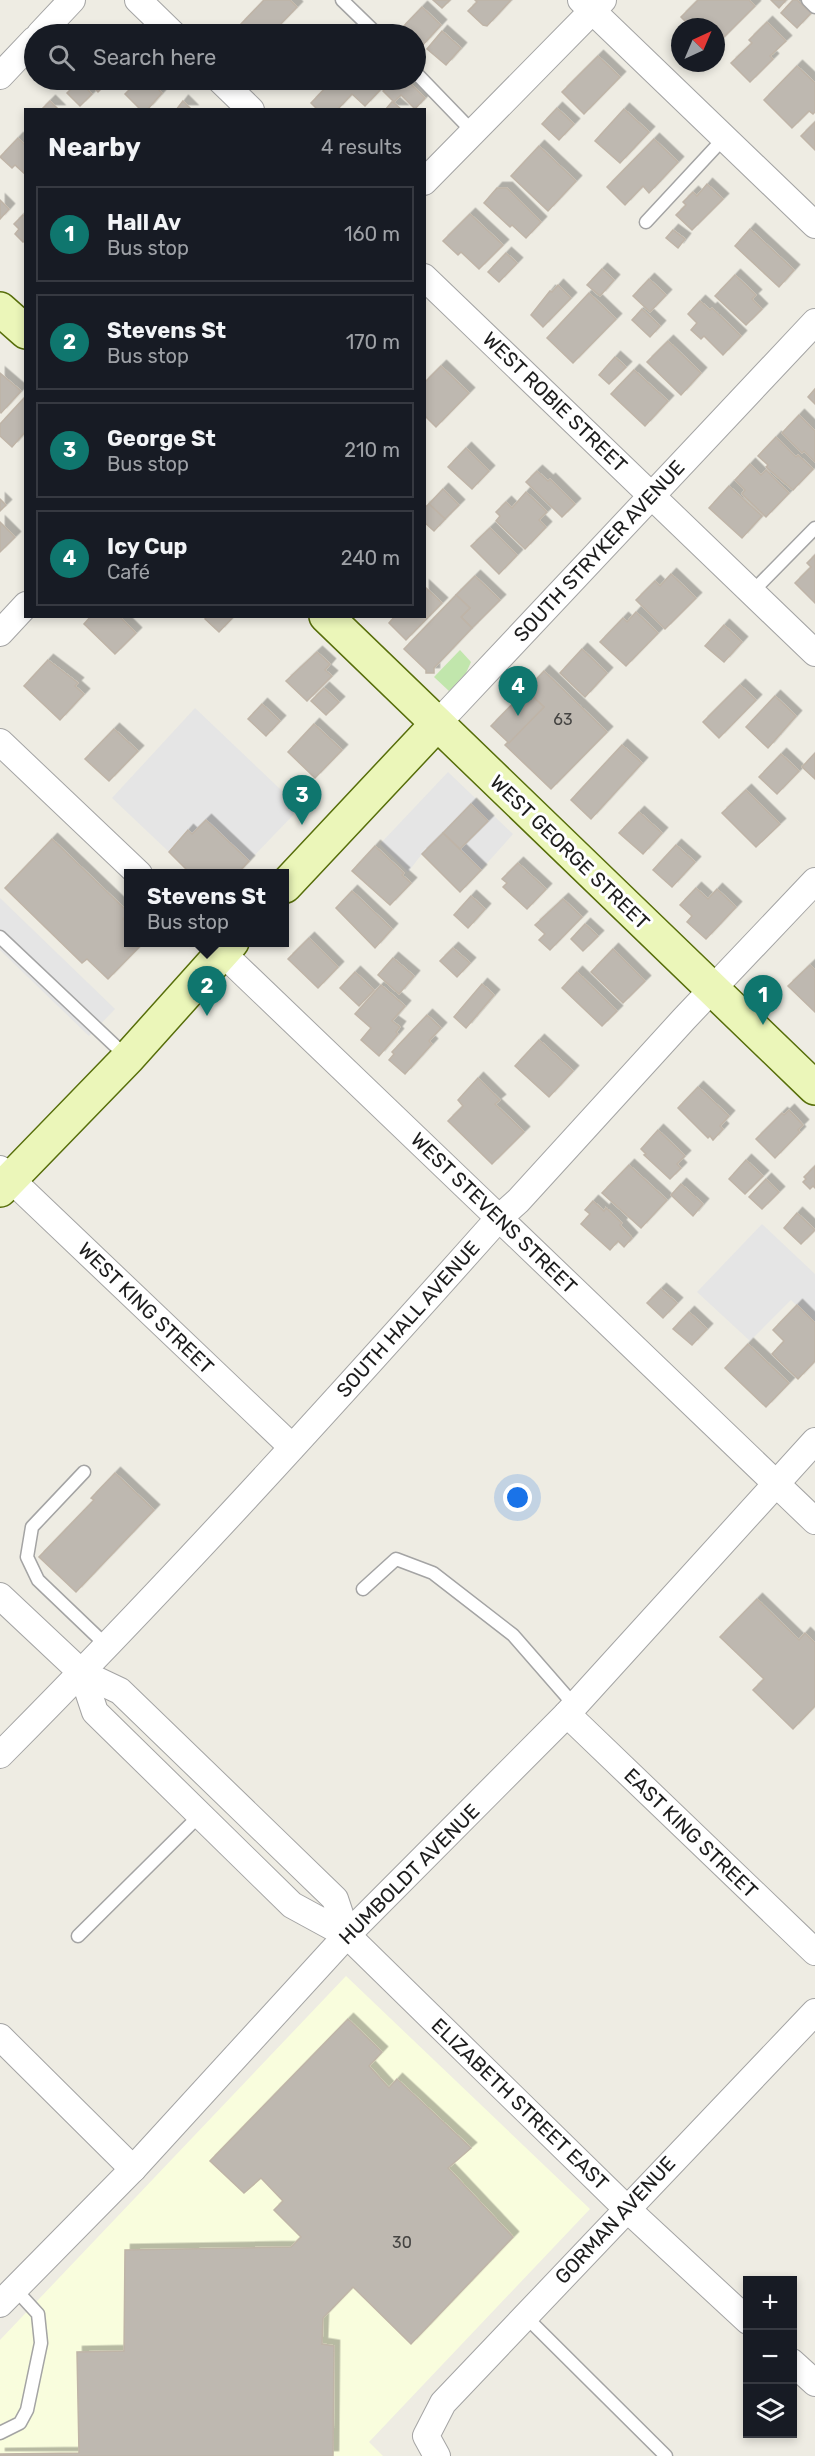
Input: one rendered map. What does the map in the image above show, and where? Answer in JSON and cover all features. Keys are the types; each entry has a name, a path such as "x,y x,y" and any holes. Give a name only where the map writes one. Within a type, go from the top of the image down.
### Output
{"street":[{"path":"49,24 72,0"},
{"path":"138,0 163,24"},
{"path":"426,180 592,4 724,138 815,225"},
{"path":"0,76 24,51"},
{"path":"230,90 249,108"},
{"name":"WEST ROBIE STREET","path":"426,278 815,653"},
{"path":"0,309 24,330"},
{"name":"SOUTH STRYKER AVENUE","path":"289,882 815,322"},
{"path":"0,633 24,607"},
{"name":"WEST GEORGE STREET","path":"328,618 815,1088"},
{"path":"0,742 135,869"},
{"name":"SOUTH HALL AVENUE","path":"0,1755 82,1673 292,1447 499,1218 518,1201 815,881"},
{"path":"3,1179 128,1058 221,947"},
{"name":"WEST STEVENS STREET","path":"223,947 499,1218 815,1521"},
{"name":"WEST KING STREET","path":"3,1179 292,1447"},
{"name":"HUMBOLDT AVENUE","path":"8,2297 132,2169 347,1935 571,1710 815,1441"},
{"name":"ELIZABETH STREET EAST","path":"0,1596 82,1673 120,1691 335,1899 347,1935"},
{"name":"ELIZABETH STREET EAST","path":"82,1673 95,1712 292,1905 347,1935 626,2208 743,2317"},
{"name":"EAST KING STREET","path":"571,1710 815,1952"},
{"name":"GORMAN AVENUE","path":"432,2446 443,2403 626,2208 815,2012"},
{"path":"0,2037 132,2169"},
{"path":"797,2367 815,2383"}],"lane":[{"path":"342,0 367,24"},
{"path":"808,0 815,7"},
{"path":"426,83 473,132"},
{"path":"646,222 724,138"},
{"path":"752,592 815,528"},
{"path":"0,937 128,1058"},
{"path":"84,1472 32,1527 27,1557 38,1580 107,1646"},
{"path":"363,1589 396,1558 433,1573 513,1635 571,1710"},
{"path":"78,1936 200,1815"},
{"path":"0,2433 20,2423 27,2409 40,2343 39,2314 8,2297"},
{"path":"525,2316 666,2456"}],"shaded area":[{"path":"195,708 300,808 249,861 206,820 192,834 187,830 169,852 112,798"},
{"path":"448,772 513,834 481,870 460,849 488,821 471,804 422,854 408,872 380,844"},
{"path":"0,898 115,1009 89,1036 0,950"},
{"path":"762,1224 815,1274 815,1323 791,1300 750,1341 697,1292"},
{"path":"346,1976 590,2209 369,2442 383,2456 0,2456 0,2340"}],"green space":[{"path":"460,650 471,662 466,673 449,691 434,677"}],"building":[{"path":"264,0 290,0 297,7 281,24 241,24"},
{"path":"433,0 450,0 442,8"},
{"path":"475,0 511,0 487,26 468,11 477,2"},
{"path":"698,0 749,0 755,6 725,36 725,18 681,17"},
{"path":"771,0 786,0 779,8"},
{"path":"793,0 797,0 811,13 797,28 781,13"},
{"path":"422,7 441,25 426,42 426,24 406,24"},
{"path":"767,22 786,41 770,56 773,59 750,82 731,63 752,43 749,40"},
{"path":"442,31 461,48 446,65 427,49"},
{"path":"598,56 620,77 584,114 562,92"},
{"path":"797,66 815,83 815,112 813,114 809,111 792,128 764,100"},
{"path":"70,90 88,90 92,94 80,106 67,93"},
{"path":"129,90 159,90 162,93 149,108 139,108 125,94"},
{"path":"323,90 380,90 365,106 352,94 339,108 316,108 311,103"},
{"path":"417,90 425,98 414,108 401,95 394,102 383,91"},
{"path":"50,101 57,108 43,108"},
{"path":"183,101 190,108 178,108"},
{"path":"392,102 400,108 387,108"},
{"path":"557,108 574,124 559,140 542,124"},
{"path":"624,109 649,132 620,163 595,141"},
{"path":"815,122 815,150 801,136"},
{"path":"18,138 24,144 24,173 15,165 12,168 0,157"},
{"path":"654,139 678,162 649,193 643,186 625,205 607,187"},
{"path":"539,146 576,181 548,211 511,176"},
{"path":"707,184 723,199 692,230 676,215 686,205 683,202 693,192 697,196"},
{"path":"497,188 507,188 541,222 526,238 484,203"},
{"path":"0,200 9,209 0,219"},
{"path":"470,214 503,245 479,269 461,252 458,255 443,241"},
{"path":"24,216 23,242 15,234 19,229 14,224"},
{"path":"750,229 794,270 779,287 735,246"},
{"path":"673,230 685,239 678,248 666,238"},
{"path":"506,253 517,263 499,282 488,272"},
{"path":"602,269 614,280 600,296 587,285"},
{"path":"735,275 756,295 752,299 762,309 746,325 715,296"},
{"path":"649,279 666,295 650,312 633,296"},
{"path":"558,285 571,298 543,327 531,315 550,291 552,292"},
{"path":"589,293 616,319 573,363 547,338"},
{"path":"700,301 710,310 712,308 741,336 723,355 704,336 701,339 691,330 697,323 688,314"},
{"path":"642,309 660,326 650,337 632,320"},
{"path":"668,341 701,373 681,395 647,362"},
{"path":"615,357 626,367 609,384 599,375"},
{"path":"441,366 469,393 436,427 426,417 426,381"},
{"path":"634,370 668,401 645,426 611,394"},
{"path":"0,373 21,391 1,413 0,412"},
{"path":"815,389 815,404 808,397"},
{"path":"24,398 24,433 12,447 0,436 0,424"},
{"path":"799,415 815,431 815,462 804,451 802,453 782,433"},
{"path":"776,437 796,457 798,455 813,469 793,490 766,467 768,465 758,456"},
{"path":"466,448 489,471 472,489 448,467"},
{"path":"750,464 761,475 766,470 789,493 766,517 742,494 745,490 735,480"},
{"path":"537,471 548,481 550,479 575,504 562,517 526,482"},
{"path":"729,486 762,516 742,538 709,508"},
{"path":"443,489 459,505 445,519 429,504"},
{"path":"526,492 547,512 539,520 546,527 525,549 496,521 500,516 496,512 506,502 512,508"},
{"path":"0,499 6,505 0,511"},
{"path":"429,504 445,519 434,531 426,524 426,506"},
{"path":"0,522 15,537 0,552"},
{"path":"490,528 517,555 499,574 471,546"},
{"path":"815,555 815,603 795,583 811,567 807,563"},
{"path":"671,574 696,598 665,629 636,600 655,581 660,586"},
{"path":"475,576 500,600 472,628 461,617 470,608 456,595"},
{"path":"426,588 442,603 406,640 389,623 393,618 426,618"},
{"path":"456,595 470,608 461,617 472,628 434,668 434,673 426,673 426,670 404,649"},
{"path":"636,612 658,633 626,666 600,642 623,618 627,622"},
{"path":"89,618 121,618 136,633 115,654 84,624"},
{"path":"206,618 232,618 219,632"},
{"path":"724,625 742,642 724,662 705,646"},
{"path":"582,649 607,673 585,697 560,673"},
{"path":"317,652 330,664 325,670 332,676 307,701 286,681"},
{"path":"48,660 78,683 75,686 84,694 60,720 24,686"},
{"path":"544,671 607,732 551,789 505,745 544,707 526,690"},
{"path":"740,685 756,700 719,738 703,722"},
{"path":"324,688 339,702 326,715 311,701"},
{"path":"526,690 544,707 509,743 491,726"},
{"path":"775,696 796,716 768,748 746,727"},
{"path":"262,704 280,721 266,736 248,719"},
{"path":"314,724 342,750 315,778 288,752"},
{"path":"114,729 138,751 109,781 85,759"},
{"path":"622,745 642,763 591,819 571,800"},
{"path":"815,753 815,779 802,767"},
{"path":"781,754 799,771 777,794 759,777"},
{"path":"746,790 780,824 756,847 722,813"},
{"path":"471,804 488,821 460,849 443,833"},
{"path":"639,812 662,833 643,854 619,833"},
{"path":"206,820 249,861 242,869 186,869 169,852 188,830 192,834"},
{"path":"443,833 481,870 460,892 422,854"},
{"path":"52,839 124,908 124,947 139,947 108,979 87,959 82,963 5,888"},
{"path":"676,845 695,862 672,887 653,870"},
{"path":"375,846 404,873 402,875 411,883 390,905 352,871"},
{"path":"518,863 546,889 527,909 503,887 507,883 502,879"},
{"path":"696,888 708,899 717,889 736,907 706,939 687,922 692,916 680,905"},
{"path":"352,891 392,929 375,948 336,908"},
{"path":"471,896 485,909 468,928 454,915"},
{"path":"563,899 582,917 550,950 539,940 545,934 535,925"},
{"path":"585,924 598,936 583,951 571,939"},
{"path":"309,938 338,967 318,988 288,959"},
{"path":"453,948 470,963 457,977 440,961"},
{"path":"613,949 645,981 623,1003 591,972"},
{"path":"393,958 414,976 399,994 378,975"},
{"path":"810,965 815,970 815,1012 788,986"},
{"path":"355,972 374,990 359,1006 340,988"},
{"path":"577,972 617,1011 602,1026 562,988"},
{"path":"482,984 494,995 466,1028 454,1017"},
{"path":"381,985 405,1006 392,1021 400,1027 396,1032 398,1034 379,1056 361,1040 371,1028 355,1014"},
{"path":"427,1015 441,1028 429,1041 432,1044 405,1074 389,1060 394,1054 392,1052"},
{"path":"539,1040 573,1071 549,1097 515,1066"},
{"path":"478,1078 500,1100 495,1104 524,1132 492,1164 448,1121 463,1106 458,1100"},
{"path":"698,1087 729,1116 720,1126 723,1129 713,1140 710,1136 708,1138 678,1108"},
{"path":"789,1110 803,1125 798,1130 800,1132 775,1158 756,1139 782,1113 784,1115"},
{"path":"658,1130 685,1156 677,1164 681,1168 670,1179 644,1155 646,1154 641,1149"},
{"path":"746,1160 763,1176 745,1194 729,1179"},
{"path":"629,1165 667,1200 641,1228 602,1193"},
{"path":"815,1166 815,1188 813,1186 810,1189 803,1182 806,1179 804,1177"},
{"path":"766,1179 779,1192 762,1209 749,1197"},
{"path":"681,1184 703,1204 693,1216 671,1195"},
{"path":"593,1201 604,1211 606,1208 622,1223 620,1225 632,1238 624,1247 618,1241 610,1250 581,1224 590,1214 585,1210"},
{"path":"797,1213 815,1230 801,1244 784,1228"},
{"path":"661,1289 677,1303 663,1318 647,1303"},
{"path":"797,1305 815,1323 815,1361 798,1379 772,1354 784,1341 773,1330"},
{"path":"689,1312 707,1329 692,1345 673,1329"},
{"path":"748,1344 789,1383 766,1407 725,1368"},
{"path":"115,1473 154,1510 76,1592 39,1557 94,1500 91,1498"},
{"path":"757,1599 799,1640 805,1633 815,1643 815,1706 793,1729 753,1690 764,1679 720,1637"},
{"path":"348,2019 382,2052 369,2066 389,2088 397,2079 471,2148 448,2168 513,2237 411,2344 353,2287 323,2318 322,2344 334,2346 333,2456 0,2456 0,2454 79,2453 77,2352 124,2351 125,2250 291,2247 301,2237 274,2210 283,2201 261,2178 244,2193 210,2161"}],"place":[{"name":"Icy Cup","path":"518,716"},
{"name":"George St","path":"302,825"},
{"name":"Stevens St","path":"207,1016"},
{"name":"Hall Av","path":"763,1025"}]}
